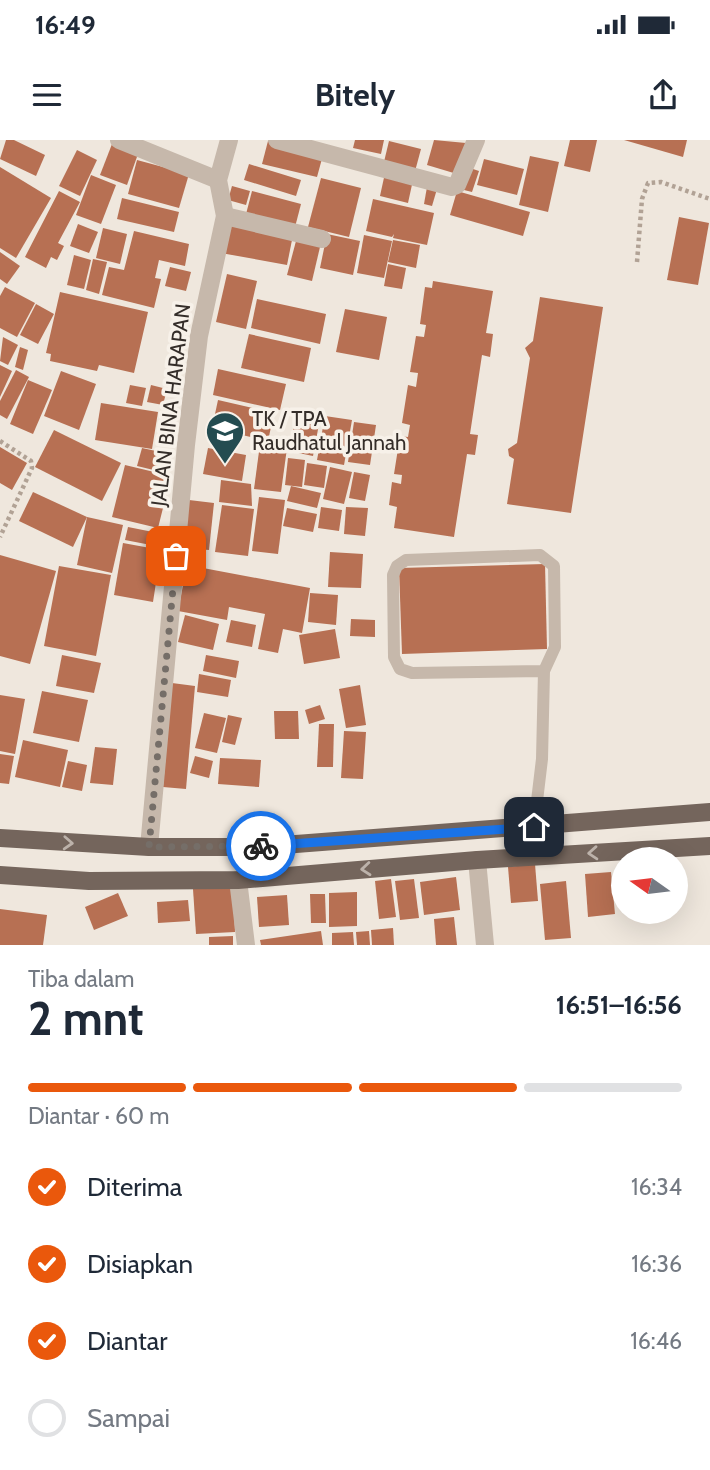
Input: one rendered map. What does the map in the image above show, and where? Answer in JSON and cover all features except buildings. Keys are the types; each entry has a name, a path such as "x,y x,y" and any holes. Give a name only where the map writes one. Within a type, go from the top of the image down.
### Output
{"main road":[{"path":"0,838 149,847 257,847 534,827 707,811"},
{"path":"0,875 89,881 239,880 477,860 710,846"}],"street":[{"path":"119,140 218,180"},
{"name":"JALAN BINA HARAPAN","path":"149,847 196,363 225,216 218,180 229,140"},
{"path":"278,140 452,187 457,185 475,140"},
{"path":"225,216 322,239"},
{"path":"477,860 485,945"},
{"path":"239,880 246,945"}],"lane":[{"path":"534,827 542,759 544,671 555,647 554,566 540,555 406,561 397,566 393,575 394,657 400,669 412,673 544,671"}],"path":[{"path":"637,262 642,199 648,183 661,182 710,199"},
{"path":"0,441 31,461 32,468 0,537"}],"way so far":[{"path":"176,556 149,847 261,846"}],"place":[{"name":"TK / TPA Raudhatul Jannah","path":"225,465"}],"route":[{"path":"261,846 534,827"}]}
